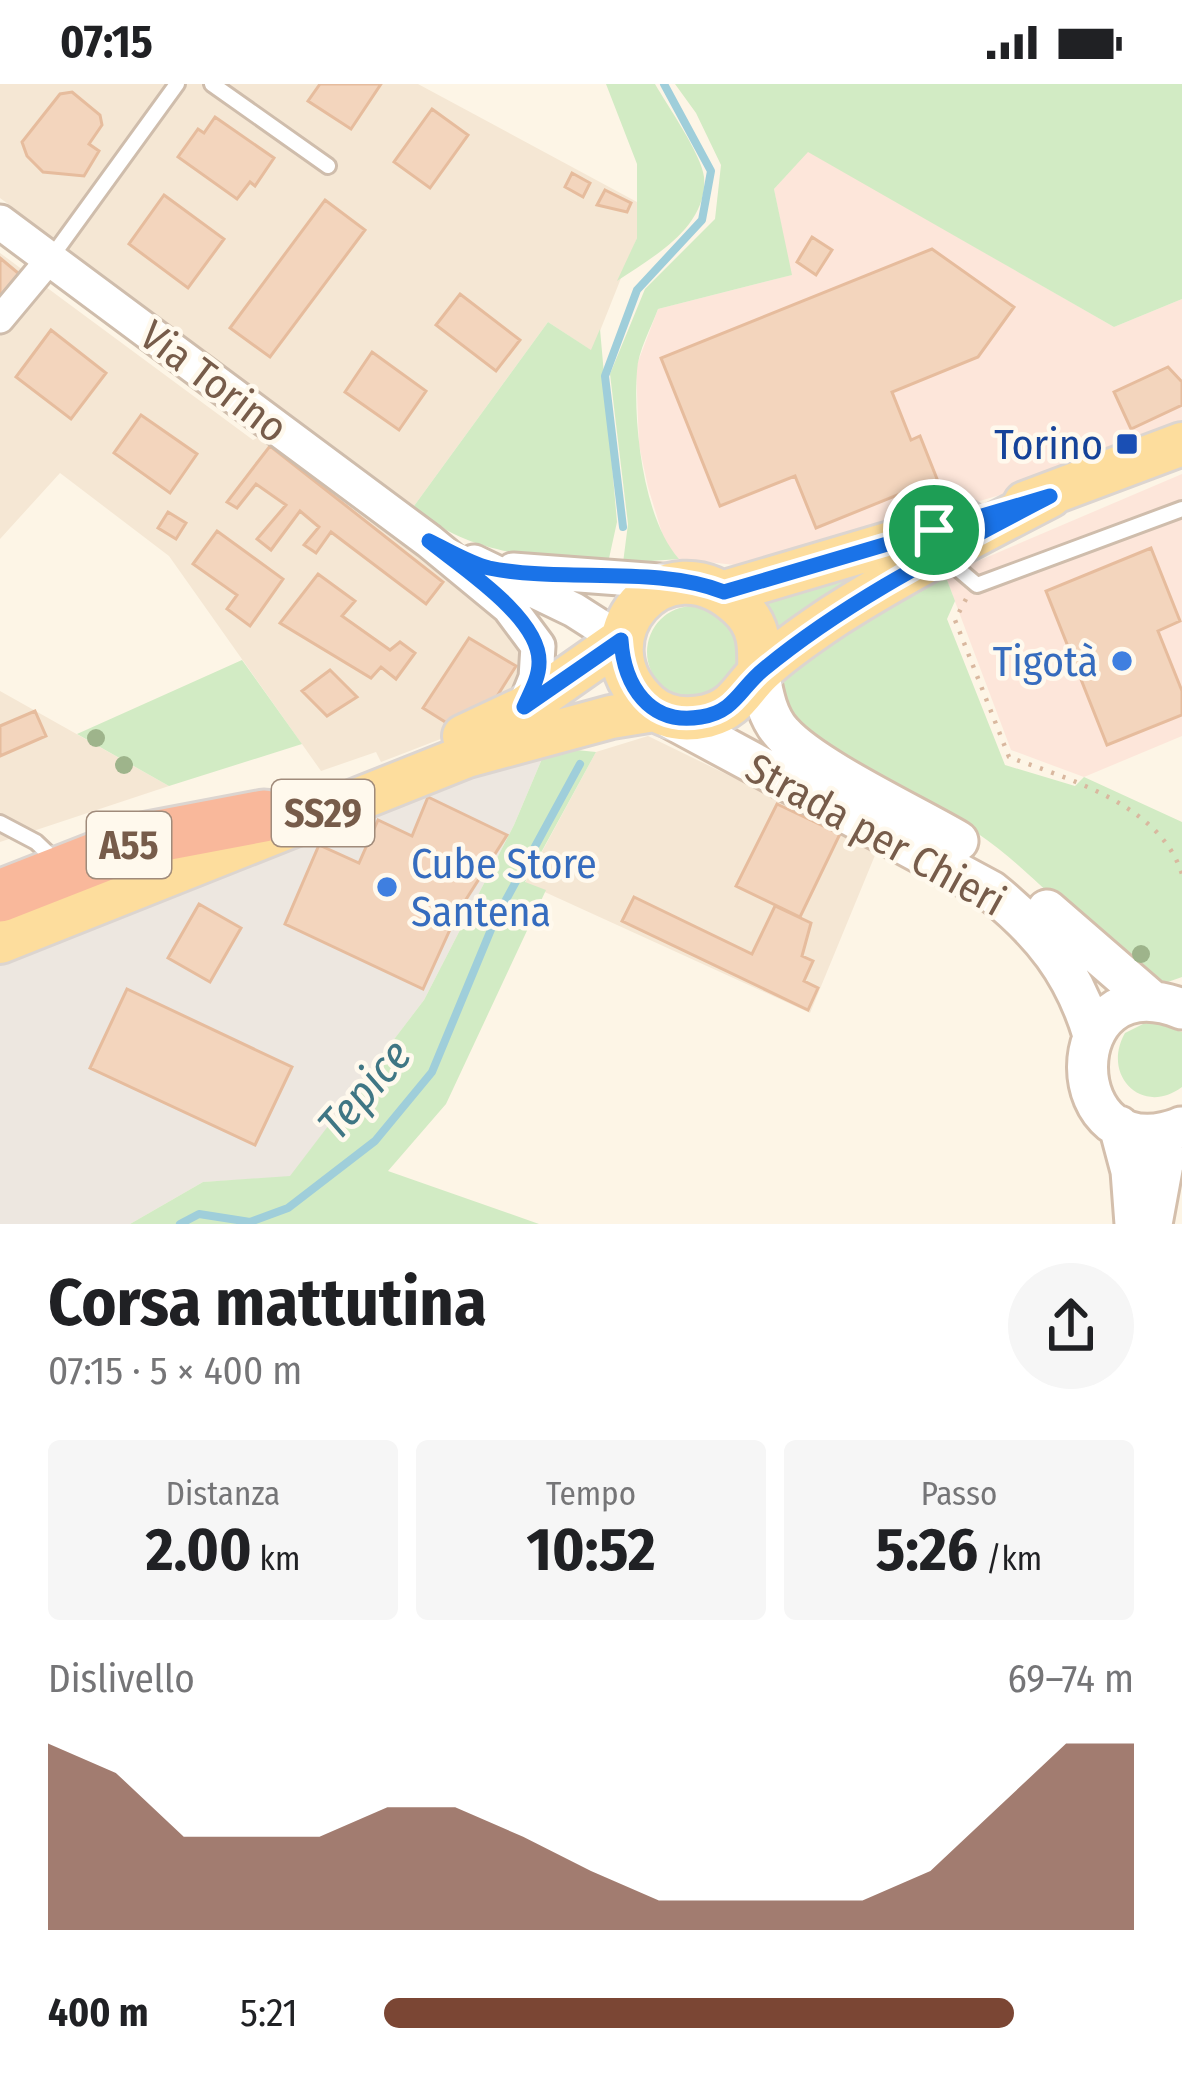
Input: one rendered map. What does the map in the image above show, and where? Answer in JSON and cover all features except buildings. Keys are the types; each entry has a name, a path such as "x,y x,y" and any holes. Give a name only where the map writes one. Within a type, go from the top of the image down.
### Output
{"highway":[{"name":"A55","path":"0,896 72,879 148,838 264,816"}],"main road":[{"path":"724,592 1050,496 1182,444"},
{"path":"759,673 761,644 750,616 724,592 700,582 673,581 647,595 629,618 621,640 622,666 633,691 662,714 698,718 724,711 743,696 759,673 832,618 1050,496"},
{"name":"SS29","path":"264,816 524,707 621,640"},
{"name":"Strada per Chieri","path":"759,673 779,731 804,752 965,844 1170,1002"},
{"name":"SS29","path":"0,942 467,756 611,717 662,714"},
{"name":"Strada per Chieri","path":"662,714 992,891 1030,922 1059,955 1093,1035"},
{"path":"0,919 72,879"},
{"path":"1135,1224 1131,1171 1119,1126 1090,1096 1084,1076 1093,1035 1118,1010 1170,1002"},
{"path":"1119,1126 1149,1134 1181,1127"},
{"path":"1152,1224 1163,1163 1181,1127"}],"street":[{"name":"Via Torino","path":"0,222 429,541 509,607 532,633 539,662 524,707"},
{"path":"0,319 50,259"},
{"name":"Via Torino","path":"429,541 574,610 621,640"},
{"name":"Via Torino","path":"485,567 673,581"}],"lane":[{"path":"50,259 177,84"},
{"path":"212,84 328,166"},
{"path":"940,554 977,585 1182,509"},
{"path":"0,823 36,842 72,879"}],"path":[{"path":"977,585 955,620 1009,757 1081,784 1147,822 1172,849 1182,874"}],"shaded area":[{"path":"0,84 418,84 637,202 637,238 592,351 548,322 414,506 0,198"},
{"path":"808,151 1114,327 1182,299 1182,432 1105,464 774,569 679,559 665,543 648,487 639,445 636,367 658,309 791,275 774,189"},
{"path":"0,253 253,440 263,435 515,624 532,660 523,690 490,720 381,762 376,752 321,771 169,556 60,473 0,539"},
{"path":"1182,474 1182,736 1084,777 1011,750 945,575"},
{"path":"0,691 169,786 0,842"},
{"path":"648,736 878,848 810,1013 525,883 596,752"},
{"path":"547,747 514,825 424,1000 290,1177 203,1182 130,1224 0,1224 0,960"}],"green space":[{"path":"606,84 655,84 691,143 704,177 703,195 688,226 617,281 637,238 637,164"},
{"path":"675,84 1182,84 1182,299 1114,327 808,152 774,189 792,275 658,309 638,363 637,417 649,496 679,559 623,563 628,524 610,374 645,289 715,219 721,165 696,113"},
{"path":"548,322 591,350 600,329 617,522 608,563 531,556 480,544 456,535 414,506"},
{"path":"882,560 779,638 763,603"},
{"path":"947,580 955,601 947,619 1005,765 1075,786 1084,777 1182,822 1182,977 1165,983 1141,970 977,833 832,750 786,718 780,690 790,668 915,585"},
{"path":"693,606 725,620 739,652 725,684 693,698 661,684 647,652 661,620"},
{"path":"242,660 302,744 169,786 77,734"},
{"path":"547,747 596,752 525,882 546,890 446,1104 388,1171 539,1224 130,1224 203,1182 290,1176 424,1000 514,825"},
{"path":"1149,1021 1182,1032 1182,1087 1167,1095 1140,1094 1122,1076 1118,1063 1125,1033"}],"waterway":[{"name":"Tepice","path":"623,527 605,376 637,290 702,220 711,171 664,84"},
{"name":"Tepice","path":"180,1224 199,1214 250,1222 288,1208 375,1141 432,1072 495,920 580,764"}],"place":[{"name":"Torino","path":"1127,444"},
{"name":"Tigotà","path":"1122,661"},
{"name":"Cube Store Santena","path":"387,887"}],"route":[{"path":"1050,496 832,618 759,673 743,696 724,711 698,718 670,718 633,691 622,666 621,640 524,707 539,662 532,633 509,607 429,541 485,567 574,577 700,582 724,592 934,530 1050,496"}]}
